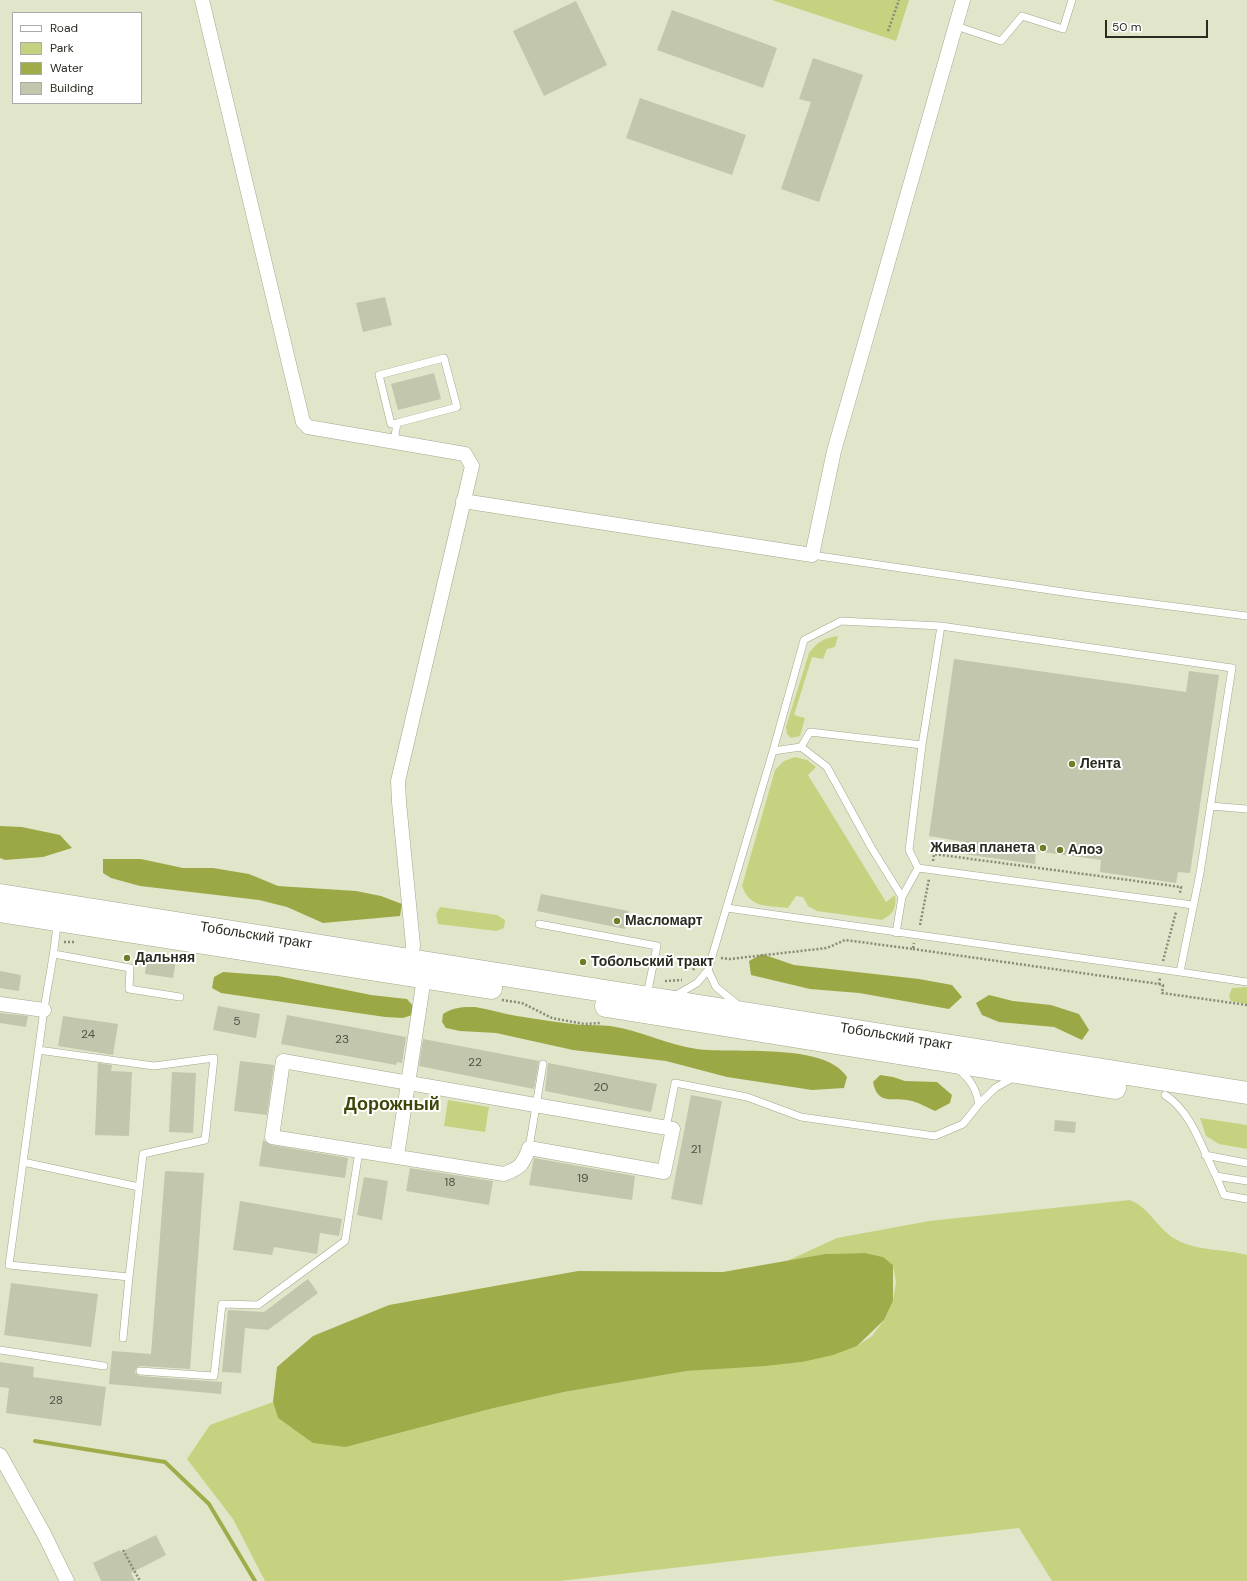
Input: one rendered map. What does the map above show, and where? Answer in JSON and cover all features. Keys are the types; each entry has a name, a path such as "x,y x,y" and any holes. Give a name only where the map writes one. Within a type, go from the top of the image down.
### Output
{"main road":[{"name":"Тобольский тракт","path":"0,895 58,912 424,978 1024,1074 1247,1108"},
{"name":"Тобольский тракт","path":"0,911 58,912 411,960 1247,1093"}],"street":[{"path":"202,0 303,422 308,427 465,454 472,466 398,780 412,945 411,960"},
{"path":"463,501 812,555 834,451 963,0"},
{"path":"397,1156 407,1082 424,978"},
{"path":"0,1004 44,1010"},
{"path":"283,1061 536,1105 674,1129 664,1172 529,1148 520,1167 504,1174 272,1137 283,1061"},
{"path":"0,1455 44,1534 67,1581"}],"lane":[{"path":"956,26 1001,41 1022,16 1063,29 1072,0"},
{"path":"444,358 457,407 398,423 391,424 379,375 444,358"},
{"path":"394,442 398,423"},
{"path":"812,555 1076,594 1247,616"},
{"path":"539,924 657,946 647,998 678,994 697,983 708,970 773,751 804,640 841,621 941,626 1232,668 1200,873 1180,972"},
{"path":"918,868 909,850 922,745 941,626"},
{"path":"801,747 810,732 922,745"},
{"path":"773,751 801,747 827,767 871,847 902,897"},
{"path":"1210,806 1247,809"},
{"path":"896,933 902,897 918,868"},
{"path":"918,868 1193,905"},
{"path":"726,908 1247,982"},
{"path":"58,912 54,954 38,1050 9,1265 130,1277"},
{"path":"54,954 130,968 129,989 180,997"},
{"path":"708,970 716,987 730,1000 753,1014"},
{"path":"38,1050 154,1066 214,1058 205,1140 143,1154 124,1338"},
{"path":"950,1062 971,1081 976,1089 979,1104"},
{"path":"529,1148 543,1064"},
{"path":"666,1128 675,1083 747,1097 801,1117 935,1136 963,1124 979,1104 995,1088 1007,1080 1024,1074"},
{"path":"1165,1095 1174,1101 1185,1114 1224,1195 1247,1199"},
{"path":"140,1371 214,1376 222,1304 258,1305 345,1242 359,1151"},
{"path":"1205,1155 1247,1163"},
{"path":"23,1162 139,1187"},
{"path":"1216,1176 1247,1181"},
{"path":"0,1350 104,1366"}],"path":[{"path":"888,31 899,0"},
{"path":"1159,984 1164,985 1162,993 1247,1005"},
{"path":"123,1550 140,1581"}],"green space":[{"path":"772,0 909,0 896,41"},
{"path":"838,636 835,647 827,649 823,659 812,657 794,715 805,718 800,736 791,738 787,734 786,727 809,653 821,641"},
{"path":"795,757 807,760 816,767 808,775 886,902 895,895 895,907 889,915 882,920 817,911 808,906 803,897 796,896 788,908 766,906 750,899 742,886 775,770 784,761"},
{"path":"440,907 497,915 505,920 504,928 496,931 438,924 436,914"},
{"path":"1247,987 1247,1004 1231,1001 1229,996 1232,988"},
{"path":"448,1100 489,1107 485,1132 444,1126"},
{"path":"1200,1118 1247,1125 1247,1149 1219,1144 1206,1136"},
{"path":"1130,1200 1143,1208 1170,1236 1185,1244 1247,1255 1247,1581 1052,1581 1019,1528 560,1581 265,1581 233,1519 187,1459 210,1425 273,1402 278,1418 292,1428 346,1447 490,1409 564,1392 687,1371 802,1362 857,1346 872,1336 884,1320 893,1301 896,1282 893,1265 883,1257 865,1253 825,1254 787,1261 837,1238 929,1221"}],"shaded area":[{"path":"0,826 22,827 60,835 72,848 43,857 5,860 0,858"},
{"path":"103,859 141,859 183,868 213,868 249,874 278,886 356,891 381,896 402,904 400,916 323,923 287,907 259,900 140,886 111,878 103,873"},
{"path":"762,954 794,965 919,979 952,985 962,997 949,1009 859,993 810,989 751,975 749,961"},
{"path":"223,972 278,976 371,995 407,999 413,1006 412,1015 403,1018 385,1017 221,993 212,988 214,977"},
{"path":"989,995 1013,1001 1051,1005 1079,1014 1089,1030 1082,1040 1054,1027 999,1022 982,1015 976,1003"},
{"path":"462,1007 475,1007 512,1015 558,1022 621,1028 697,1049 800,1054 819,1059 836,1066 847,1077 844,1088 812,1090 727,1077 666,1061 573,1050 496,1033 460,1031 446,1028 442,1022 443,1014 451,1010"},
{"path":"880,1075 905,1081 937,1082 952,1095 950,1103 935,1111 912,1101 883,1098 875,1090 873,1082"}],"water":[{"path":"865,1253 883,1257 893,1265 893,1301 884,1320 857,1346 833,1355 802,1362 687,1371 564,1392 490,1409 346,1447 313,1443 278,1418 273,1402 277,1367 313,1336 389,1305 578,1271 723,1272 825,1254"}],"building":[{"path":"576,1 607,65 544,96 513,31"},
{"path":"672,10 777,48 763,88 657,50"},
{"path":"813,58 863,75 819,202 781,189 811,102 799,99"},
{"path":"640,98 746,135 732,175 626,138"},
{"path":"385,297 392,325 363,332 356,303"},
{"path":"434,373 441,399 398,410 391,384"},
{"name":"Лента","path":"954,659 1186,692 1189,671 1219,675 1190,873 1178,872 1176,883 1100,872 1101,860 1036,851 1035,864 963,854 965,842 929,836"},
{"path":"541,894 629,911 625,929 537,911"},
{"path":"147,956 176,960 173,978 145,974"},
{"path":"0,971 21,975 19,991 0,988"},
{"path":"218,1006 260,1014 256,1038 213,1030"},
{"path":"0,1013 28,1016 26,1027 0,1023"},
{"path":"287,1015 406,1037 402,1063 397,1062 396,1065 281,1044"},
{"path":"63,1016 118,1024 113,1055 58,1046"},
{"path":"423,1039 539,1061 534,1089 419,1066"},
{"path":"240,1061 274,1065 267,1115 234,1111"},
{"path":"98,1063 112,1065 111,1071 132,1072 129,1136 95,1135"},
{"path":"548,1063 657,1084 651,1112 545,1091"},
{"path":"172,1072 196,1073 193,1133 169,1132"},
{"path":"691,1095 722,1101 702,1205 671,1199"},
{"path":"1055,1120 1076,1122 1075,1133 1054,1131"},
{"path":"263,1140 271,1145 348,1158 345,1178 259,1166"},
{"path":"534,1158 635,1176 632,1200 529,1185"},
{"path":"410,1168 493,1181 489,1205 406,1191"},
{"path":"165,1171 204,1173 190,1369 140,1366 136,1368 135,1373 140,1376 222,1382 221,1394 109,1384 112,1351 151,1354"},
{"path":"364,1177 388,1181 382,1220 357,1215"},
{"path":"240,1201 342,1219 339,1236 320,1233 317,1254 274,1247 272,1255 233,1250"},
{"path":"308,1279 318,1293 268,1330 245,1328 241,1373 222,1372 228,1310 264,1312"},
{"path":"11,1283 98,1294 91,1347 4,1335"},
{"path":"0,1362 34,1367 33,1377 106,1387 101,1426 6,1413 9,1388 0,1387"},
{"path":"156,1535 166,1555 131,1573 135,1581 101,1581 93,1563 120,1550 121,1552"}],"waterway":[{"path":"35,1441 165,1462 209,1504 255,1581"}],"place":[{"name":"Лента","path":"1072,764"},
{"name":"Живая планета","path":"1043,848"},
{"name":"Алоэ","path":"1060,850"},
{"name":"Масломарт","path":"617,921"},
{"name":"Дальняя","path":"127,958"},
{"name":"Тобольский тракт","path":"583,962"}],"district":[{"name":"Дорожный","path":"392,1105"}]}
